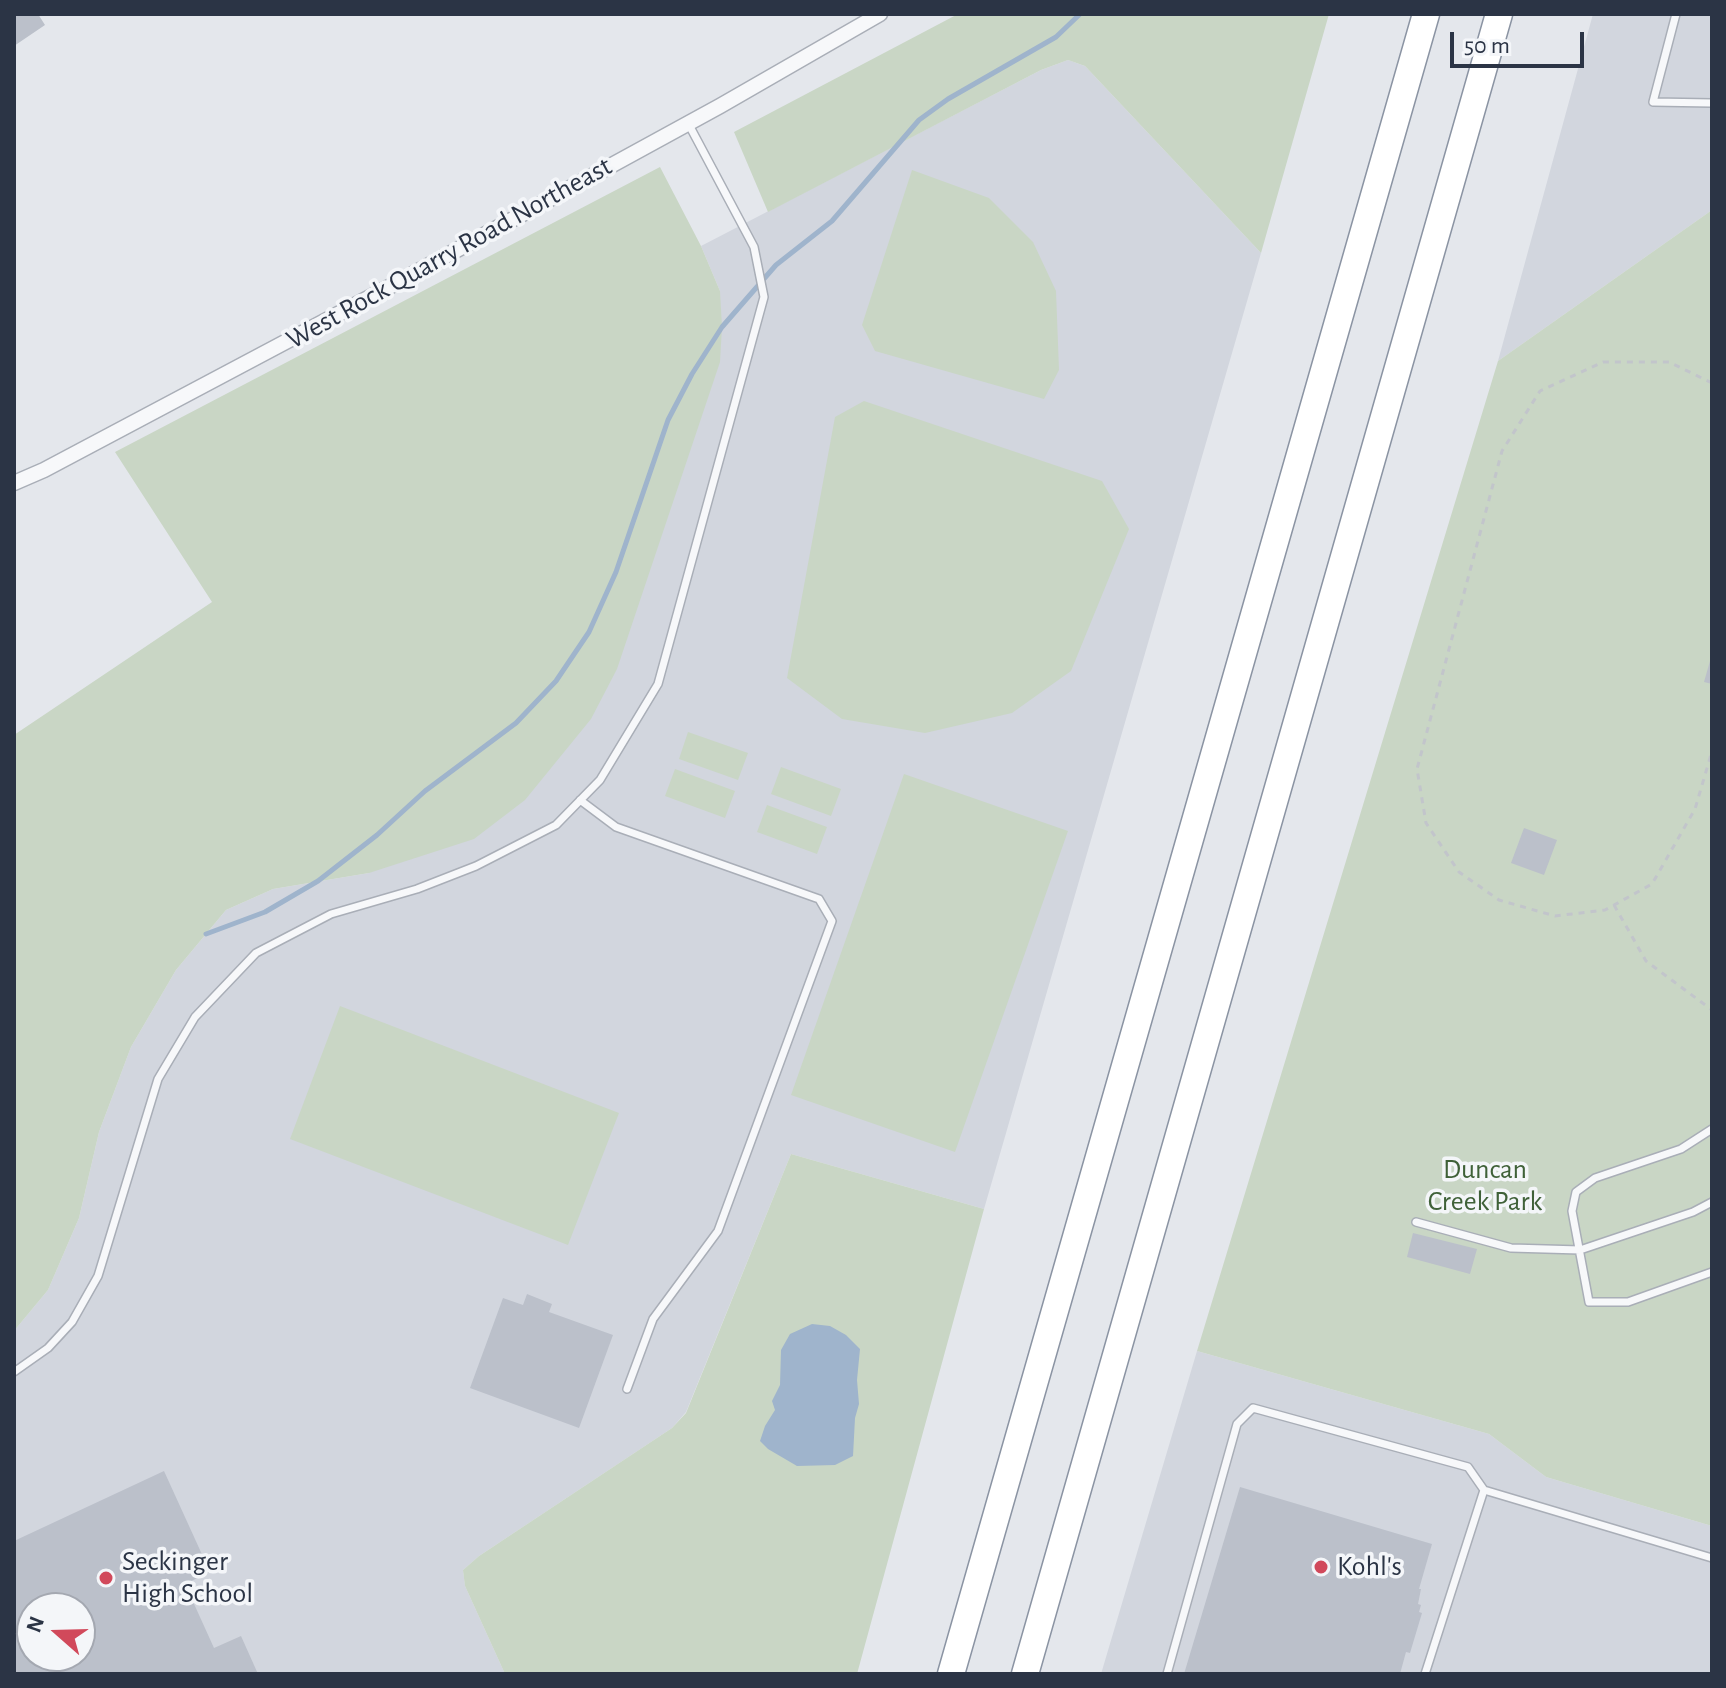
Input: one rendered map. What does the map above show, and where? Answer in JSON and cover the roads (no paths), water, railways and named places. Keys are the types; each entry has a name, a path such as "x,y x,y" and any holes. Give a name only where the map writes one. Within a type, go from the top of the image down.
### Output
{"highway":[{"path":"951,1674 1426,14"},
{"path":"1025,1674 1499,14"}],"street":[{"name":"West Rock Quarry Road Northeast","path":"14,483 376,294 880,14"}],"lane":[{"path":"1676,14 1653,102 1712,103"},
{"path":"14,1372 31,1363 72,1322 98,1276 158,1079 195,1017 256,953 331,914 417,889 476,866 556,825 600,780 658,684 764,297 754,247 688,123"},
{"path":"580,800 616,827 819,899 832,921 718,1231 653,1319 627,1389"},
{"path":"1712,1129 1681,1149 1595,1178 1576,1192 1572,1211 1589,1302 1628,1302 1712,1272"},
{"path":"1416,1222 1511,1248 1580,1250 1693,1212 1712,1202"},
{"path":"1167,1674 1237,1424 1253,1408 1468,1467 1484,1490 1712,1558"},
{"path":"1425,1674 1484,1490"}],"water":[{"path":"812,1324 830,1326 846,1335 860,1349 857,1380 859,1404 853,1456 835,1465 797,1466 760,1441 775,1410 772,1401 780,1385 781,1350 790,1334"}],"waterway":[{"path":"206,934 265,912 318,881 377,835 425,791 516,723 556,681 589,632 616,572 668,420 722,327 776,265 832,221 919,120 948,99 1056,37 1080,14"}],"place":[{"name":"Kohl's","path":"1321,1567"},
{"name":"Seckinger High School","path":"106,1578"}],"park label":[{"name":"Duncan Creek Park","path":"1485,1186"}]}
